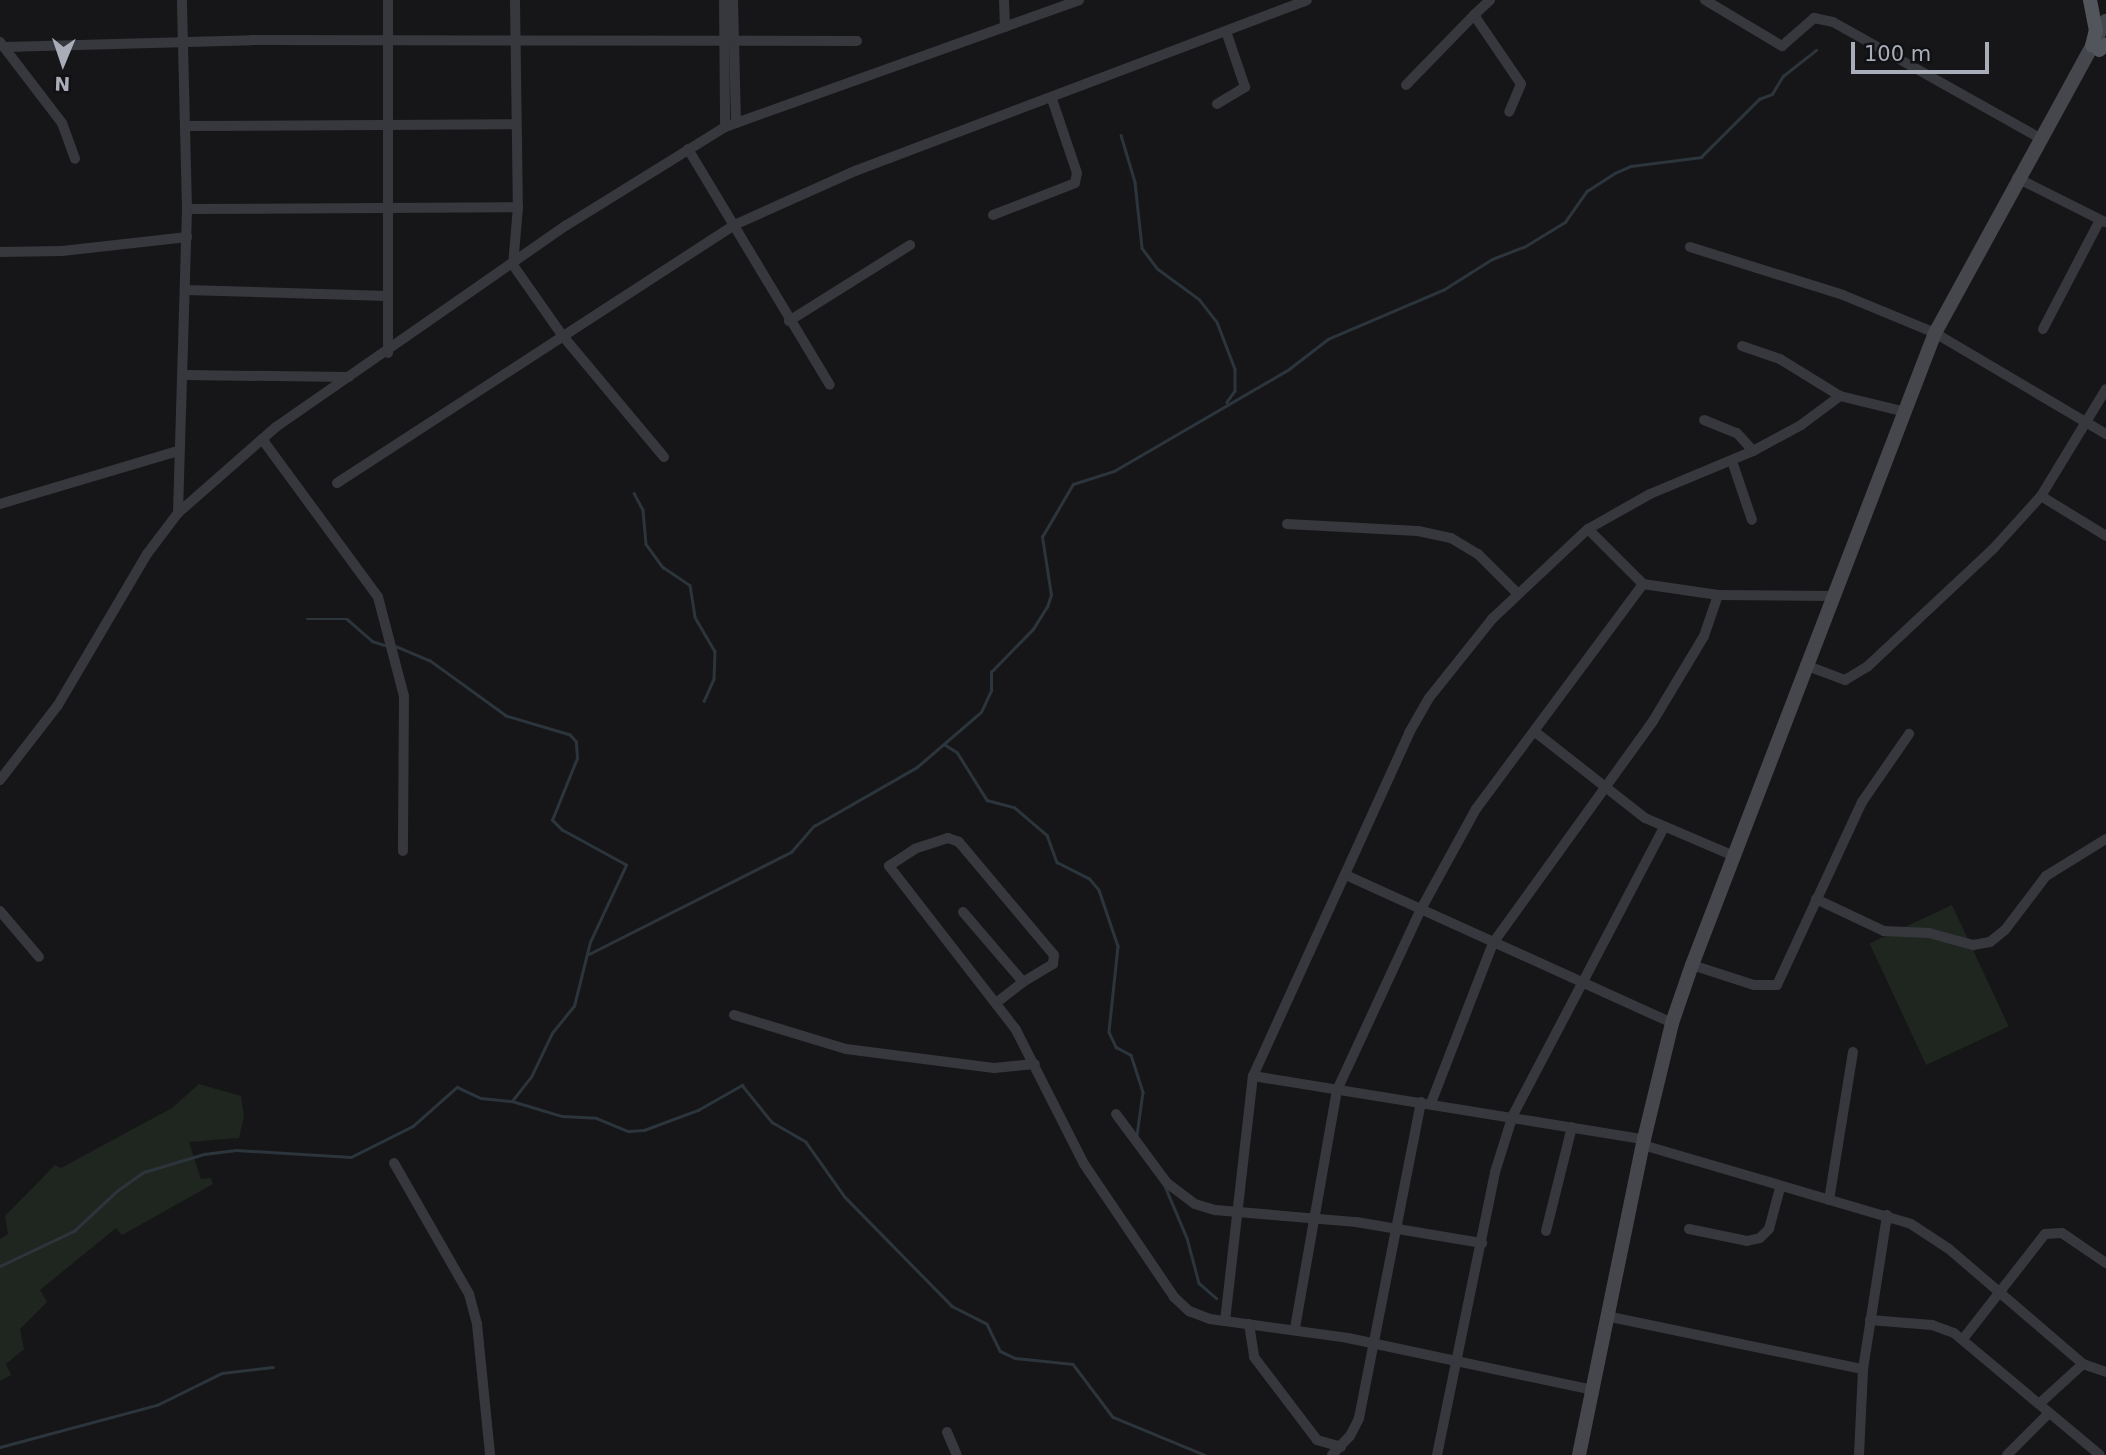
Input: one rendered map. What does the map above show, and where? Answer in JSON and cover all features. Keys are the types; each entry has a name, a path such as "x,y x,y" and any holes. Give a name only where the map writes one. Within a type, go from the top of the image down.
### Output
{"main road":[{"path":"2090,0 2101,45"}],"street":[{"path":"178,513 187,237 182,0"},
{"path":"388,0 385,126 388,353"},
{"path":"515,0 513,41 518,207 513,265 562,335 664,457"},
{"path":"724,0 736,122"},
{"path":"725,127 728,40 733,0"},
{"path":"1004,0 1005,27"},
{"path":"0,780 58,705 147,554 178,513 262,439 513,265 725,127 1079,0"},
{"path":"337,483 732,226 855,171 1227,34 1307,0"},
{"path":"1406,85 1490,0"},
{"path":"1705,0 1782,47 1814,18 1833,22 2040,138"},
{"path":"1474,15 1521,84 1509,112"},
{"path":"1579,1455 1643,1142 1672,1023 1692,965 1902,411 1935,333 2040,138 2076,78 2101,45 2106,21"},
{"path":"1217,104 1245,87 1227,34"},
{"path":"3,44 183,41 857,41"},
{"path":"3,44 62,123 75,159"},
{"path":"993,215 1075,183 1077,173 1052,99"},
{"path":"186,126 515,124"},
{"path":"688,149 789,321 830,385"},
{"path":"2017,178 2103,221 2043,329"},
{"path":"187,209 388,211 518,207"},
{"path":"0,252 62,251 187,237"},
{"path":"789,321 910,245"},
{"path":"1690,247 1843,295 1935,333 2106,434"},
{"path":"186,290 387,296"},
{"path":"1742,346 1780,359 1840,396 1902,411"},
{"path":"183,375 349,377"},
{"path":"1805,665 1837,678 1853,677 1993,549 2041,496 2106,389"},
{"path":"1225,1321 1235,1211 1254,1076 1348,876 1375,806 1429,698 1465,648 1517,593 1588,529 1650,494 1753,451 1801,425 1840,396"},
{"path":"1704,420 1737,433 1753,451"},
{"path":"262,439 378,597 404,696 403,851"},
{"path":"0,504 178,451"},
{"path":"1732,461 1752,520"},
{"path":"2041,496 2106,536"},
{"path":"1287,524 1418,531 1451,538 1478,554 1517,593"},
{"path":"1588,529 1643,584 1718,595 1832,596"},
{"path":"1295,1328 1337,1090 1421,909 1476,809 1643,584"},
{"path":"1332,1455 1341,1447 1359,1418 1396,1228 1426,1103 1493,943 1604,789 1698,647 1718,595"},
{"path":"1534,731 1604,789 1663,829 1734,856"},
{"path":"1692,965 1754,985 1777,985 1862,802 1909,734"},
{"path":"1437,1455 1453,1364 1482,1243 1495,1172 1513,1115 1584,985 1663,829"},
{"path":"996,1003 1053,964 1054,955 963,846 948,838 915,849 894,862 889,866 996,1003 1035,1064 1084,1164 1174,1297 1199,1316 1295,1328 1375,1344 1453,1364 1593,1390"},
{"path":"1816,899 1884,932 1929,933 1973,945 1990,942 2005,930 2046,876 2106,839"},
{"path":"1348,876 1672,1023"},
{"path":"0,911 39,957"},
{"path":"963,912 1023,982"},
{"path":"734,1015 846,1049 994,1068 1035,1064"},
{"path":"1829,1200 1853,1052"},
{"path":"1254,1076 1513,1115 1643,1142 1780,1188 1888,1216 1930,1234 2083,1364 2106,1373"},
{"path":"1116,1114 1142,1154 1181,1196 1215,1210 1314,1217 1482,1243"},
{"path":"1546,1231 1572,1127"},
{"path":"394,1163 469,1294 490,1455"},
{"path":"1689,1229 1747,1241 1760,1238 1769,1229 1780,1188"},
{"path":"1859,1455 1863,1369 1888,1216"},
{"path":"1963,1339 2045,1234 2052,1231 2106,1263"},
{"path":"1606,1316 1863,1369"},
{"path":"1870,1320 1943,1328 1963,1339 2100,1455"},
{"path":"1250,1324 1254,1357 1317,1440 1341,1447"},
{"path":"2039,1404 2083,1364"},
{"path":"2007,1455 2049,1413"},
{"path":"947,1432 957,1455"}],"shaded area":[{"path":"1952,905 2009,1026 1926,1065 1870,943"},
{"path":"199,1084 241,1096 244,1116 239,1138 189,1142 201,1179 211,1178 213,1184 122,1235 116,1228 40,1290 47,1302 20,1329 24,1349 6,1364 11,1375 0,1381 0,1239 8,1234 5,1216 55,1165 61,1168 172,1108"}],"waterway":[{"path":"589,954 791,852 814,826 917,767 981,712 991,691 991,672 1033,629 1047,607 1051,595 1042,537 1073,484 1114,471 1289,369 1328,339 1443,290 1492,259 1524,247 1565,222 1587,191 1615,173 1631,166 1701,157 1759,99 1772,94 1783,76 1816,50"},
{"path":"1121,135 1135,182 1142,248 1158,269 1199,299 1217,322 1235,369 1235,391 1227,402"},
{"path":"634,493 643,510 646,544 663,567 690,585 695,617 715,651 714,679 704,701"},
{"path":"307,619 347,619 372,641 384,645"},
{"path":"0,1266 74,1231 118,1190 144,1172 204,1154 236,1150 351,1157 413,1126 457,1087 481,1098 512,1101 531,1077 552,1033 574,1006 590,942 626,865 562,830 552,820 577,758 576,742 570,735 506,716 430,661 397,647"},
{"path":"944,744 957,752 987,800 1014,807 1047,835 1057,862 1089,878 1099,890 1118,946 1109,1032 1116,1047 1131,1055 1143,1092 1137,1135"},
{"path":"512,1101 562,1116 596,1118 629,1131 644,1130 698,1110 742,1085 772,1122 806,1142 845,1197 952,1306 987,1324 1000,1351 1015,1358 1073,1364 1113,1417 1205,1455"},
{"path":"1165,1186 1187,1238 1199,1283 1216,1298"},
{"path":"0,1447 157,1405 222,1373 273,1367"}]}
